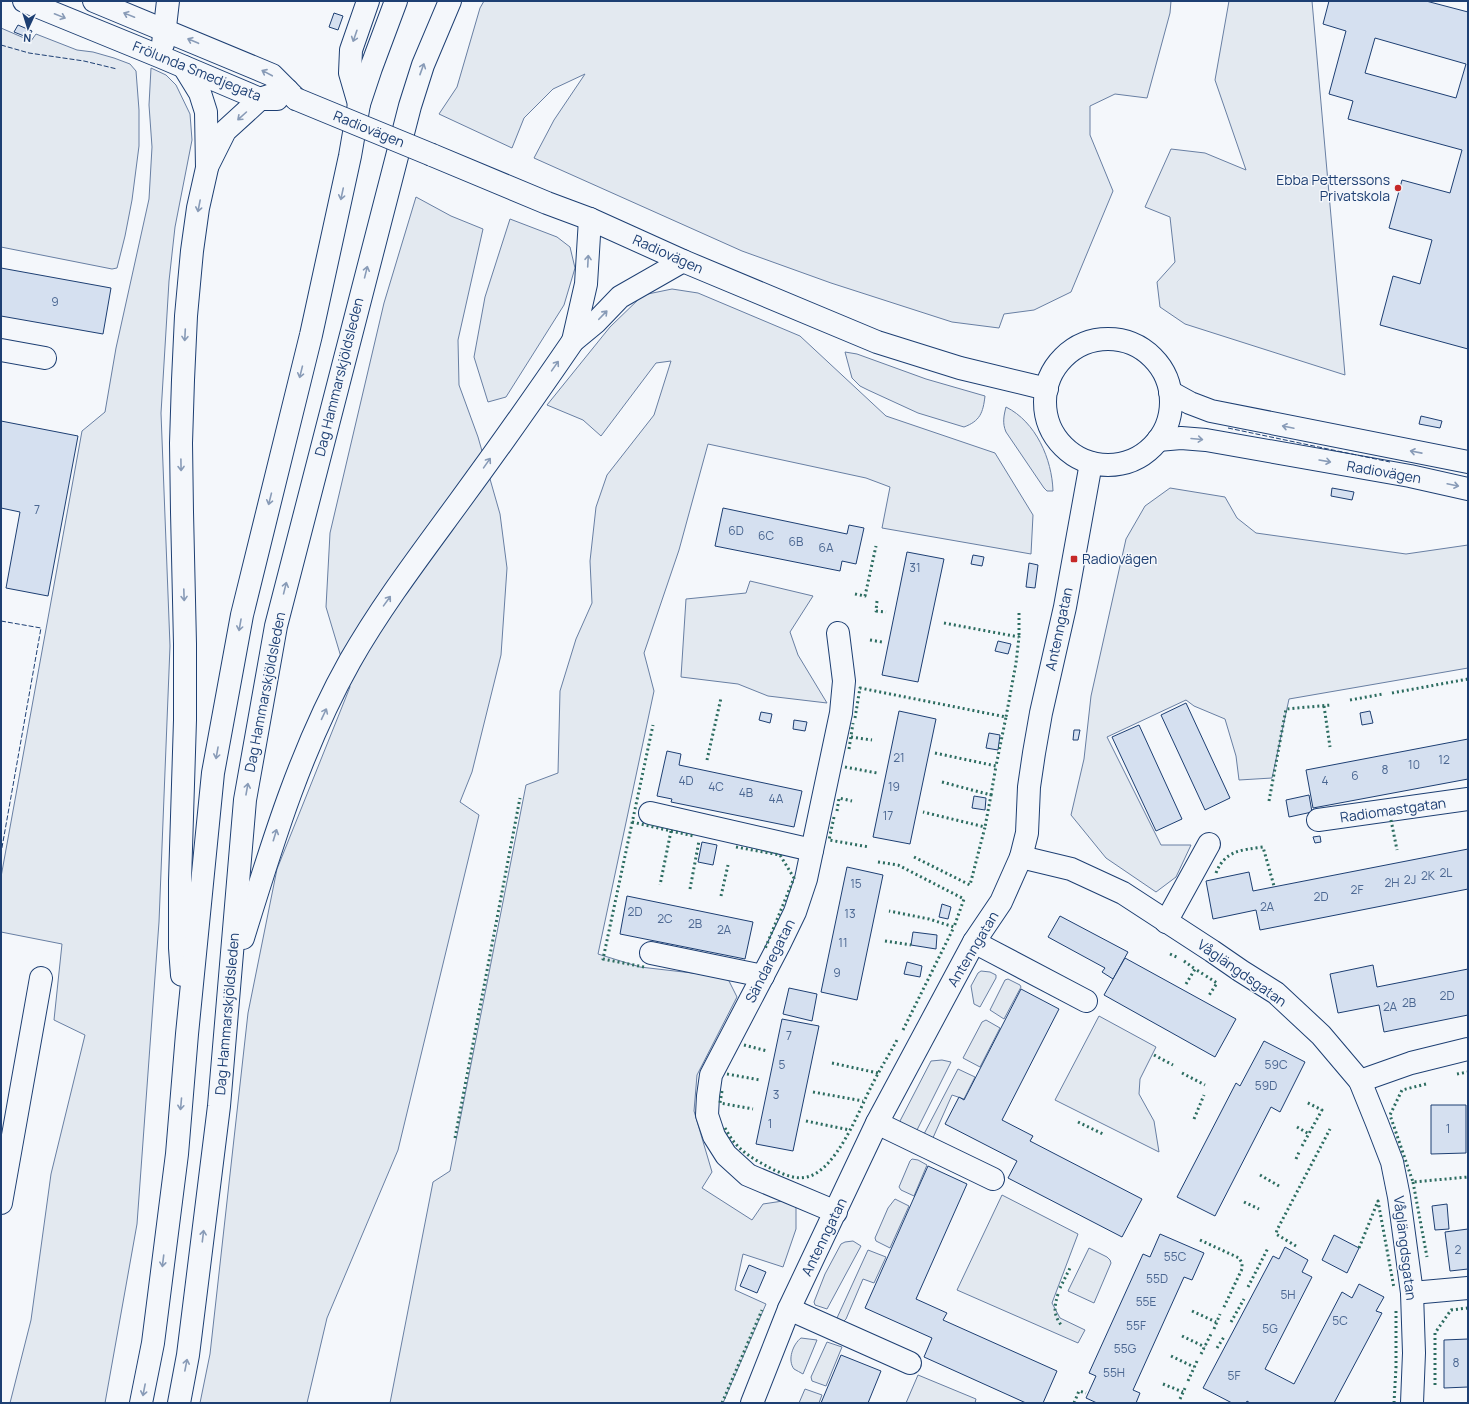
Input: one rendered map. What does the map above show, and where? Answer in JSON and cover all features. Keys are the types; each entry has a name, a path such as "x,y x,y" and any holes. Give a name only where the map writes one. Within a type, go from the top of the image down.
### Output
{"street":[{"name":"Frölunda Smedjegata","path":"24,1 260,99 291,95"},
{"name":"Frölunda Smedjegata","path":"94,1 165,29 272,75 291,95"},
{"path":"161,57 168,1"},
{"path":"359,104 350,73 350,50 368,1"},
{"path":"141,1403 153,1343 177,1154 187,1034 213,773 244,607 311,335 350,156 359,104 396,1"},
{"name":"Dag Hammarskjöldsleden","path":"179,1403 188,1354 219,1106 245,800 276,626 410,106 423,65 450,1"},
{"path":"184,67 200,93 206,112 207,168"},
{"name":"Radiovägen","path":"291,95 547,203 590,219 683,261 877,342 960,368 1046,389"},
{"path":"187,1034 180,948 180,881 185,728 182,404 186,316 192,251 198,208 207,168 225,131 260,99"},
{"path":"573,340 586,284 590,219"},
{"path":"231,976 279,825 308,748 331,698 350,662 383,608 573,340 596,322 620,297 683,261"},
{"path":"1114,340 1130,344 1151,356 1165,377 1170,392 1168,421 1158,440 1146,452 1133,460 1112,465 1091,463 1070,453 1054,435 1046,413 1046,389 1056,366 1074,349 1089,343 1114,340"},
{"path":"1,350 45,358"},
{"name":"Radiovägen","path":"1170,392 1190,403 1211,411 1468,462"},
{"name":"Radiovägen","path":"1158,440 1181,438 1206,440 1410,476 1468,489"},
{"name":"Antenngatan","path":"752,1403 789,1309 878,1123 974,942 1001,902 1021,857 1027,833 1029,787 1041,713 1065,606 1091,463"},
{"name":"Sändaregatan","path":"836,1212 748,1175 726,1155 714,1136 707,1116 711,1075 796,912 806,879 841,713 844,681 838,634"},
{"name":"Radiomastgatan","path":"1318,820 1468,799"},
{"path":"650,813 812,850"},
{"path":"1166,922 1209,844"},
{"name":"Våglängdsgatan","path":"1021,857 1071,869 1123,893 1276,993 1321,1035 1360,1081 1378,1123 1392,1162 1401,1205 1412,1293 1414,1353 1412,1403"},
{"path":"974,942 1086,1001"},
{"path":"651,953 763,976"},
{"path":"1,1203 41,978"},
{"path":"1360,1081 1411,1063 1468,1049"},
{"path":"878,1123 992,1179"},
{"path":"1412,1293 1468,1288"},
{"path":"789,1309 910,1363"}],"shaded area":[{"path":"484,1 1171,1 1170,13 1147,98 1115,94 1090,106 1090,135 1113,191 1071,292 1034,310 1004,314 999,328 952,322 831,283 742,251 534,158 554,120 585,74 553,89 524,118 512,148 439,114 457,87 480,8"},
{"path":"1229,1 1312,1 1345,375 1185,324 1160,307 1157,282 1175,262 1170,217 1145,207 1171,149 1205,153 1246,170 1215,80"},
{"path":"1,28 31,41 36,34 77,50 93,52 114,58 130,64 136,71 139,110 139,146 132,200 117,268 112,269 1,247"},
{"path":"151,68 166,75 176,85 190,114 192,140 175,227 169,281 161,413 170,646 159,922 137,1224 105,1403 10,1403 31,1320 51,1174 85,1035 54,1020 62,944 1,932 1,877 82,431 105,412 116,348 149,199 152,147 149,105"},
{"path":"416,197 451,216 483,229 458,340 459,385 478,437 500,514 507,568 501,655 472,772 460,802 479,815 398,1150 327,1318 307,1403 200,1403 210,1354 248,1013 277,869 350,687 326,607 330,533 384,303"},
{"path":"510,219 557,237 570,247 575,268 564,305 506,397 488,402 474,357 485,297"},
{"path":"672,289 698,293 800,336 886,416 995,453 1033,515 1031,554 882,528 890,487 866,478 708,444 679,550 644,653 654,691 598,954 640,967 727,977 737,997 697,1075 694,1111 712,1172 702,1188 752,1220 763,1204 796,1199 796,1229 783,1267 743,1254 735,1290 766,1304 723,1403 390,1403 433,1182 450,1171 526,785 558,773 560,691 576,639 592,603 590,561 596,507 607,475 654,415 671,361 656,363 601,436 583,420 547,405 610,327 643,295"},
{"path":"845,352 857,354 926,379 985,396 982,412 974,422 964,427 918,413 860,386 852,378"},
{"path":"1006,407 1026,422 1034,432 1046,454 1052,479 1053,491 1047,491 1044,488 1006,432 1004,416"},
{"path":"1170,488 1225,497 1237,518 1256,533 1406,554 1468,545 1468,668 1289,699 1272,778 1239,780 1236,756 1225,719 1194,706 1186,700 1107,737 1161,845 1191,845 1176,877 1156,892 1106,858 1071,815 1084,759 1091,696 1126,539 1145,506"},
{"path":"750,581 813,596 790,632 798,655 827,703 768,696 738,684 681,677 686,599 746,593"},
{"path":"981,971 990,972 996,975 996,978 980,1007 974,1004 971,986 978,973"},
{"path":"1008,979 1021,987 1004,1019 990,1010 1005,980"},
{"path":"1099,1016 1156,1047 1140,1079 1139,1094 1154,1121 1159,1152 1055,1100"},
{"path":"986,1020 1000,1028 980,1067 963,1058 982,1022"},
{"path":"942,1060 951,1062 916,1132 902,1129 900,1121 931,1061"},
{"path":"958,1069 975,1077 964,1099 952,1095 932,1140 924,1134"},
{"path":"912,1159 918,1160 927,1165 914,1196 901,1190 899,1187"},
{"path":"1002,1195 1078,1234 1052,1303 1060,1318 1085,1330 1078,1343 957,1290"},
{"path":"895,1199 909,1206 890,1248 876,1241 875,1238 888,1208"},
{"path":"853,1241 861,1246 827,1309 815,1305 814,1302 825,1274 841,1244"},
{"path":"1089,1248 1107,1257 1111,1263 1094,1303 1068,1291"},
{"path":"868,1250 886,1257 874,1283 863,1279 846,1319 842,1323 839,1323 837,1318"},
{"path":"801,1338 817,1340 803,1374 794,1369 791,1361 793,1348"},
{"path":"827,1342 842,1347 826,1386 812,1381 811,1377"},
{"path":"918,1375 976,1399 975,1403 906,1403"},
{"path":"805,1389 822,1395 819,1403 799,1403"}],"building":[{"path":"1329,1 1426,1 1468,12 1468,349 1380,325 1393,276 1420,284 1432,240 1389,228 1402,180 1450,193 1462,150 1348,119 1353,101 1329,94 1346,31 1323,24","holes":["1375,38 1466,64 1456,98 1365,73"]},
{"path":"334,13 343,16 338,30 329,27"},
{"path":"18,25 32,31 29,38 14,32"},
{"path":"1,268 111,288 103,334 1,316"},
{"path":"1421,416 1442,421 1440,428 1419,424"},
{"path":"1,421 78,436 48,596 6,588 20,512 1,508"},
{"path":"1332,488 1354,492 1352,500 1331,496"},
{"path":"723,508 847,534 849,525 864,528 856,564 842,561 840,571 715,546"},
{"path":"907,552 944,559 918,682 882,675"},
{"path":"973,555 984,557 982,566 971,564"},
{"path":"1029,563 1038,565 1035,588 1026,587"},
{"path":"998,641 1011,644 1008,654 995,651"},
{"path":"1186,703 1230,798 1205,810 1161,715"},
{"path":"899,711 936,719 910,844 873,837"},
{"path":"1370,711 1373,723 1362,725 1360,713"},
{"path":"761,712 772,714 770,723 759,720"},
{"path":"794,720 807,722 805,731 793,729"},
{"path":"1139,725 1182,819 1156,831 1112,737"},
{"path":"1074,730 1080,730 1078,740 1073,740"},
{"path":"989,733 1000,735 998,750 986,748"},
{"path":"1468,739 1468,779 1313,808 1306,770"},
{"path":"667,751 681,754 679,765 802,791 794,827 671,802 672,799 657,796"},
{"path":"1309,795 1312,812 1289,817 1286,800"},
{"path":"974,796 986,798 985,810 972,808"},
{"path":"1320,836 1321,842 1315,843 1313,837"},
{"path":"702,842 717,845 713,865 698,862"},
{"path":"1468,849 1468,889 1260,930 1256,910 1213,919 1206,881 1249,872 1253,891"},
{"path":"847,867 883,875 857,1000 821,992"},
{"path":"627,896 753,922 745,959 620,934"},
{"path":"942,904 951,907 948,919 939,917"},
{"path":"1060,916 1128,952 1113,979 1102,972 1105,968 1048,937"},
{"path":"913,932 937,935 936,949 911,945"},
{"path":"1125,958 1236,1019 1215,1057 1104,995"},
{"path":"907,962 922,966 920,977 904,974"},
{"path":"1373,965 1377,987 1468,969 1468,1015 1384,1032 1379,1005 1338,1013 1330,974"},
{"path":"789,988 817,994 812,1021 783,1014"},
{"path":"1021,989 1059,1009 1002,1120 1033,1136 1030,1141 1142,1199 1122,1237 1008,1178 1017,1161 945,1124 959,1097 964,1100"},
{"path":"782,1019 819,1026 793,1151 756,1144"},
{"path":"1264,1041 1305,1062 1280,1112 1271,1107 1215,1216 1177,1197 1236,1083 1240,1086"},
{"path":"1431,1105 1466,1105 1466,1153 1431,1154"},
{"path":"928,1166 967,1184 916,1299 947,1313 943,1320 1057,1371 1043,1403 1026,1403 924,1357 932,1338 865,1308"},
{"path":"1447,1204 1449,1229 1435,1230 1432,1206"},
{"path":"1468,1229 1468,1269 1450,1271 1445,1232"},
{"path":"1160,1234 1204,1253 1192,1280 1184,1277 1133,1390 1140,1393 1136,1403 1097,1403 1086,1398 1096,1376 1089,1373 1143,1254 1150,1257"},
{"path":"1334,1235 1359,1248 1347,1273 1322,1260"},
{"path":"1285,1247 1308,1260 1302,1272 1312,1277 1265,1369 1294,1384 1342,1292 1352,1298 1359,1284 1384,1297 1376,1311 1382,1313 1334,1403 1250,1403 1247,1401 1246,1403 1232,1403 1203,1388 1273,1256 1279,1259"},
{"path":"749,1265 766,1272 757,1293 740,1286"},
{"path":"1468,1339 1468,1387 1444,1388 1444,1340"},
{"path":"841,1355 881,1371 868,1403 821,1403"}],"hedge":[{"path":"855,594 865,596 876,546"},
{"path":"877,601 876,611 886,612"},
{"path":"1019,613 1019,636"},
{"path":"944,623 1019,637 1016,663 1006,717"},
{"path":"870,640 882,642"},
{"path":"1392,693 1468,679"},
{"path":"855,718 860,688 1006,717 996,766"},
{"path":"1350,700 1383,694"},
{"path":"707,760 721,698"},
{"path":"1269,801 1286,709 1331,705"},
{"path":"1324,706 1330,747"},
{"path":"849,749 853,723"},
{"path":"644,967 603,959 653,725"},
{"path":"851,737 872,740"},
{"path":"935,753 996,766 991,795"},
{"path":"845,767 877,773"},
{"path":"942,782 991,795 985,827"},
{"path":"455,1138 520,798"},
{"path":"837,811 839,798 852,801"},
{"path":"914,857 970,885 985,827 923,812"},
{"path":"834,817 829,840 869,847"},
{"path":"1391,820 1397,850"},
{"path":"632,822 671,831 660,885"},
{"path":"671,831 694,836"},
{"path":"690,889 699,841"},
{"path":"736,847 780,855 794,878 765,949"},
{"path":"1216,873 1220,865 1229,855 1241,850 1263,847 1274,886"},
{"path":"878,862 898,865 964,899 954,927 929,919 889,911"},
{"path":"721,896 728,865"},
{"path":"903,1030 954,927"},
{"path":"885,941 911,945"},
{"path":"1170,954 1179,958"},
{"path":"1184,961 1195,969"},
{"path":"1186,984 1195,969 1203,974"},
{"path":"1206,976 1217,983 1208,997"},
{"path":"725,1128 732,1140 743,1151 752,1158 780,1173 803,1178 818,1172 828,1163 846,1138 875,1079 897,1040"},
{"path":"744,1045 767,1051"},
{"path":"1154,1055 1173,1065"},
{"path":"832,1063 878,1073"},
{"path":"1457,1074 1468,1072"},
{"path":"1182,1073 1205,1085"},
{"path":"727,1074 760,1080"},
{"path":"1426,1084 1402,1090 1390,1115 1413,1182 1468,1177"},
{"path":"722,1091 720,1103 753,1109"},
{"path":"813,1092 863,1101"},
{"path":"1194,1119 1204,1095"},
{"path":"1302,1146 1322,1110 1306,1102"},
{"path":"806,1121 850,1130"},
{"path":"1078,1122 1105,1135"},
{"path":"1297,1127 1309,1134"},
{"path":"1296,1246 1276,1234 1277,1230 1330,1129"},
{"path":"1296,1159 1300,1150"},
{"path":"1260,1175 1279,1186"},
{"path":"1413,1182 1427,1257"},
{"path":"1359,1248 1378,1201 1394,1288"},
{"path":"1244,1202 1259,1209"},
{"path":"1200,1240 1239,1258 1242,1263 1242,1269 1223,1309"},
{"path":"1248,1287 1268,1248"},
{"path":"1060,1288 1071,1266"},
{"path":"1058,1294 1055,1311 1062,1326"},
{"path":"1231,1322 1244,1299"},
{"path":"1435,1385 1435,1333 1451,1310 1468,1308"},
{"path":"722,1403 762,1310"},
{"path":"1192,1311 1216,1322"},
{"path":"1394,1403 1396,1367 1396,1311"},
{"path":"1214,1329 1220,1314"},
{"path":"1201,1354 1211,1334"},
{"path":"1182,1336 1205,1347"},
{"path":"1217,1348 1224,1337"},
{"path":"1171,1356 1194,1367"},
{"path":"1188,1381 1197,1361"},
{"path":"1163,1384 1183,1392"},
{"path":"1180,1399 1186,1386"},
{"path":"1074,1403 1079,1391 1086,1393"}],"fence":[{"path":"1,45 29,53 84,61 117,69"},
{"path":"1228,428 1390,462"},
{"path":"1,621 41,628 1,853"}],"place":[{"name":"Ebba Petterssons Privatskola","path":"1398,188"},
{"name":"Radiovägen","path":"1074,559"}]}
